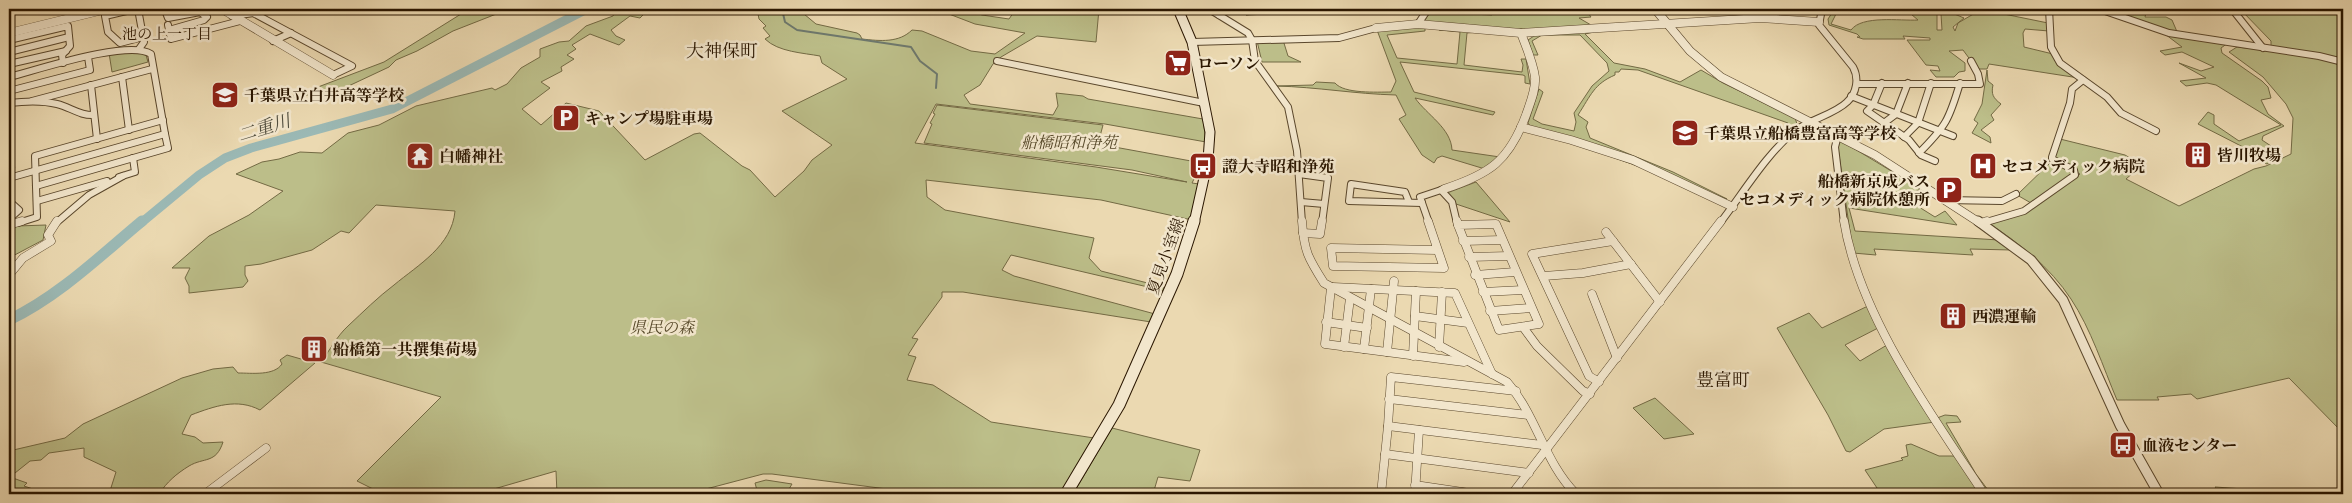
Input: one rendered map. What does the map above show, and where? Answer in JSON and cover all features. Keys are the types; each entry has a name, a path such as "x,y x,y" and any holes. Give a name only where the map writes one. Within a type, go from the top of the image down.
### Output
{"main road":[{"name":"夏見小室線","path":"1066,494 1119,405 1185,253 1208,160 1210,132 1192,42 1178,9"}],"street":[{"path":"9,32 98,9"},
{"path":"9,32 107,9"},
{"path":"139,49 144,42 136,9 105,16 108,32 120,43 143,38"},
{"path":"169,9 165,10 171,39 240,21"},
{"path":"222,9 333,75 352,66 257,12"},
{"path":"232,16 283,9"},
{"path":"1209,9 1221,12 1245,31 1252,40 1255,61 1288,107 1297,151 1304,246 1308,258 1324,283 1439,347 1507,382 1516,392 1564,483 1576,494"},
{"path":"1418,24 1427,9"},
{"path":"1655,9 1692,55 1712,71 1733,84 1875,154 1981,223 2024,254 2058,291 2076,325 2120,425 2160,494"},
{"path":"1512,494 1529,473 1544,448 1590,394 1783,141 1811,122 1848,102 1857,84 1857,75 1837,44 1823,32 1819,22 1822,9"},
{"path":"2049,9 2051,47 2060,63 2114,102 2121,113 2156,131"},
{"path":"2098,9 2127,20 2146,23 2169,33 2319,56 2343,62"},
{"path":"2232,9 2263,48"},
{"path":"168,18 200,12 207,17 204,20 169,30"},
{"path":"1192,42 1339,38 1376,28 1418,24 1520,33 1766,18 1819,22"},
{"path":"9,40 68,26 70,46 62,55 64,63"},
{"path":"273,40 292,33"},
{"path":"1437,250 1331,248 1333,266 1444,268 1420,197 1474,179 1495,168 1510,150 1533,94 1535,80 1533,65 1520,33"},
{"path":"9,52 69,37"},
{"path":"9,77 109,52 139,49 150,52 168,148 36,186"},
{"path":"9,64 66,51"},
{"path":"9,91 90,70 88,57"},
{"path":"997,61 1204,103"},
{"path":"1857,84 1980,84 1978,74 1971,62"},
{"path":"9,103 32,101 152,69"},
{"path":"122,77 129,130"},
{"path":"1981,223 2024,211 2075,175 2074,170 2052,159 2052,157 2070,103 2072,89 2078,82 2083,80"},
{"path":"1884,123 1896,114 1908,83"},
{"path":"1904,137 1918,123 1931,83"},
{"path":"1919,153 1941,131 1949,119 1960,83"},
{"path":"1882,84 1874,105 1867,111 1909,140 1919,153 1935,160"},
{"path":"91,85 97,138"},
{"path":"1851,96 1953,136"},
{"path":"32,101 62,104 72,107 84,116 94,115"},
{"path":"9,225 37,217 35,156 163,120"},
{"path":"1521,127 1581,142 1633,160 1733,207"},
{"path":"9,178 165,134"},
{"path":"1838,135 1835,147 1852,254 1889,344 1921,400 1984,494"},
{"path":"37,201 135,172 134,158"},
{"path":"9,163 11,167 9,168"},
{"path":"1299,174 1328,178 1320,234 1303,233"},
{"path":"9,275 23,258 51,241 48,235 54,224 103,186 120,180 123,176"},
{"path":"1409,202 1405,192 1351,184 1349,201 1422,203"},
{"path":"1443,190 1452,202 1458,226 1475,275 1499,330 1539,324 1515,272 1496,224 1458,226"},
{"path":"1946,200 2002,202 2016,194"},
{"path":"9,201 20,210 9,219"},
{"path":"1301,202 1324,204"},
{"path":"1606,232 1660,302"},
{"path":"1463,241 1502,240"},
{"path":"1599,382 1589,376 1544,276 1532,254 1613,241"},
{"path":"1469,257 1509,256"},
{"path":"1544,276 1583,273 1631,264"},
{"path":"1475,275 1515,272"},
{"path":"1386,352 1394,281"},
{"path":"1330,288 1455,293 1492,375"},
{"path":"1330,288 1324,343 1469,363"},
{"path":"1364,349 1371,289"},
{"path":"1482,292 1523,290"},
{"path":"1413,356 1416,291"},
{"path":"1439,347 1442,292"},
{"path":"1592,294 1617,358"},
{"path":"1344,347 1350,298"},
{"path":"1490,311 1531,308"},
{"path":"1415,316 1468,323"},
{"path":"1326,322 1367,328"},
{"path":"1523,327 1537,346 1583,391 1590,394"},
{"path":"1381,494 1391,377 1516,392"},
{"path":"1389,399 1528,415"},
{"path":"1388,426 1544,448"},
{"path":"1419,430 1415,490 1476,494"},
{"path":"205,494 266,448"},
{"path":"1385,454 1529,473"}],"green space":[{"path":"469,9 509,9 453,31 417,51 396,60 389,67 340,90 289,98 384,62"},
{"name":"県民の森","path":"617,9 644,9 644,14 640,18 630,16 611,30 616,36 625,40 619,45 590,34 572,45 576,49 567,55 574,59 561,67 562,71 541,82 550,88 522,109 541,125 566,103 599,111 645,160 694,134 700,133 742,166 750,170 775,197 804,171 812,160 832,145 782,111 847,79 822,63 820,56 777,47 765,39 770,36 763,28 766,26 759,19 758,14 762,9 798,9 816,24 857,33 862,39 889,40 901,37 912,30 922,31 971,51 995,54 1025,33 975,24 936,9 966,9 982,15 1009,19 1016,9 1099,9 1096,42 1037,36 1001,57 993,64 980,85 964,95 970,104 1053,115 1058,106 1056,93 1083,96 1088,99 1203,119 1206,142 1105,124 936,104 915,143 1096,167 1187,182 1132,170 924,143 937,105 1103,125 1098,144 1202,163 1192,183 1199,184 1192,220 1101,200 926,180 927,197 945,210 1094,238 1089,258 1101,271 1163,287 1165,291 1011,255 1002,270 1014,276 1155,314 1151,322 963,292 942,292 942,297 912,338 918,339 908,355 916,357 907,380 933,385 991,422 1094,438 1060,494 925,494 763,474 687,494 557,494 556,471 487,491 464,494 383,494 357,481 441,397 321,362 348,326 382,294 423,262 441,245 453,223 455,211 376,205 349,233 341,231 312,250 261,264 245,266 245,275 248,281 243,287 189,293 189,286 185,278 190,268 172,268 209,236 249,215 283,191 236,174 262,162 300,152 322,153 348,133 379,125 416,106 492,88 495,90 507,84 521,68 540,57 540,49 559,42 569,41 586,26 613,16"},
{"path":"1287,9 1380,9 1246,15"},
{"path":"1496,9 1568,12 1567,9 1585,9 1591,17 1579,18 1591,25 1519,30 1428,23 1425,20 1430,12 1492,15"},
{"path":"1832,9 1836,9 1836,14 1831,24 1851,30 1856,25 1864,22 1918,20 1905,9 1923,9 1937,13 1937,30 1942,30 1941,14 1945,10 1964,18 1953,27 1955,31 1958,23 1982,9 1996,9 1994,12 2048,23 2049,31 2025,29 2023,33 2024,47 2053,54 2079,78 1989,64 1987,69 1977,69 1963,50 1949,51 1965,63 1965,71 1959,72 1954,77 1936,77 1930,70 1940,71 1938,66 1926,65 1907,40 1930,40 1930,38 1903,36 1905,39 1863,39 1857,37 1860,37 1857,34 1829,25 1828,19"},
{"path":"2101,9 2147,9 2145,17 2166,17 2172,20 2178,34"},
{"path":"2240,9 2343,9 2343,433 2289,378 2197,399 2191,394 2157,397 2159,400 2117,400 2085,323 2063,287 2033,256 1987,222 2035,206 2080,174 2053,159 2060,139 2125,155 2142,165 2126,179 2179,206 2254,169 2266,166 2291,154 2293,118 2286,104 2263,77 2229,52 2237,47 2271,51 2271,41"},
{"path":"1425,27 1425,31 1387,35 1397,58 1457,64 1460,32 1439,30 1478,32 1467,33 1464,65 1522,72 1523,65 1521,59 1526,59 1530,84 1525,83 1525,76 1523,75 1400,62 1414,92 1495,112 1493,115 1415,98 1443,128 1451,142 1452,150 1500,157 1485,169 1442,156 1437,158 1434,163 1422,155 1399,119 1406,115 1396,95 1276,86 1313,85 1316,82 1335,83 1339,87 1353,91 1391,92 1396,81 1377,30"},
{"path":"2161,31 2228,43 2221,48 2222,53 2268,87 2271,98 2261,100 2268,114 2284,126 2263,136 2262,140 2280,152 2279,155 2267,164 2250,156 2245,148 2198,124 2208,112 2214,115 2214,124 2239,141 2281,125 2216,85 2207,83 2186,86 2180,81 2206,78 2179,63 2201,71 2214,67 2182,52 2165,55 2160,51 2182,47"},
{"path":"1594,32 1585,34 1614,63 1645,69 1680,82 1701,70 1723,83 1795,118 1797,124 1791,128 1786,126 1788,123 1638,70 1621,69 1597,86 1578,115 1588,122 1586,127 1590,138 1673,172 1727,199 1531,127 1528,123 1539,89 1543,92 1533,119 1542,124 1574,131 1576,122 1574,113 1592,86 1609,71 1607,63 1580,35 1542,35 1532,41 1538,55 1533,55 1528,40 1537,34"},
{"path":"1283,40 1288,56 1301,62 1262,62 1257,41"},
{"path":"133,51 146,55 148,62 112,72 109,53"},
{"path":"1987,70 1988,81 1993,85 1993,96 2001,104 1991,115 1994,120 1981,130 1990,137 1991,143 1972,133 1978,123 1974,120 1982,104"},
{"path":"1840,140 1921,189 1912,193 1922,200 1911,202 1935,217 1945,211 1957,225 1849,208 1855,231 1999,240 2011,250 1970,249 1973,255 1874,249 1876,255 1853,253 1838,148"},
{"path":"2051,162 2074,173 2031,203 2017,195"},
{"path":"1476,182 1510,222 1456,204 1447,193"},
{"path":"46,225 43,240 9,258 9,229 17,226"},
{"path":"1870,305 1880,327 1845,345 1860,361 1887,345 1935,422 1884,429 1850,452 1846,451 1828,415 1777,328 1809,313 1822,328"},
{"path":"287,355 315,363 260,410 243,404 234,404 217,406 191,415 182,434 195,437 203,443 223,442 217,454 184,469 159,494 109,494 116,472 84,457 84,448 49,453 41,460 30,461 10,477 27,483 24,486 42,492 9,494 9,451 65,438 83,424 182,378 213,369 233,367 238,373 268,372 278,368 282,364 280,360"},
{"path":"1655,398 1694,434 1664,439 1633,408"},
{"path":"1945,415 1957,416 1961,422 1946,423 1976,474 1991,494 1987,494 1937,418"},
{"path":"1112,428 1200,450 1190,481 1158,477 1153,494 1073,494"},
{"path":"1911,444 1939,456 1955,456 1980,494 1881,494 1865,470 1903,460 1901,458 1908,456 1906,445"},
{"path":"766,480 792,484 786,494 758,494 755,483"},
{"path":"2215,487 2316,494 2221,494"}],"waterway":[{"name":"二重川","path":"141,223 199,175 225,158 251,148 392,109 587,9"},
{"path":"782,9 785,22 797,30 911,47 920,61 937,74 936,88"},
{"name":"二重川","path":"9,320 62,287 142,221"}],"place":[{"name":"ローソン","path":"1178,63"},
{"name":"千葉県立白井高等学校","path":"225,95"},
{"name":"キャンプ場駐車場","path":"566,118"},
{"name":"千葉県立船橋豊富高等学校","path":"1685,133"},
{"name":"皆川牧場","path":"2198,155"},
{"name":"白幡神社","path":"420,156"},
{"name":"證大寺昭和浄苑","path":"1203,166"},
{"name":"セコメディック病院","path":"1983,166"},
{"name":"船橋新京成バス セコメディック病院休憩所","path":"1949,190"},
{"name":"西濃運輸","path":"1953,316"},
{"name":"船橋第一共撰集荷場","path":"314,349"},
{"name":"血液センター","path":"2123,445"}],"district":[{"name":"池の上一丁目","path":"167,34"},
{"name":"大神保町","path":"722,51"},
{"name":"豊富町","path":"1723,380"}],"park label":[{"name":"船橋昭和浄苑","path":"1069,142"}]}
